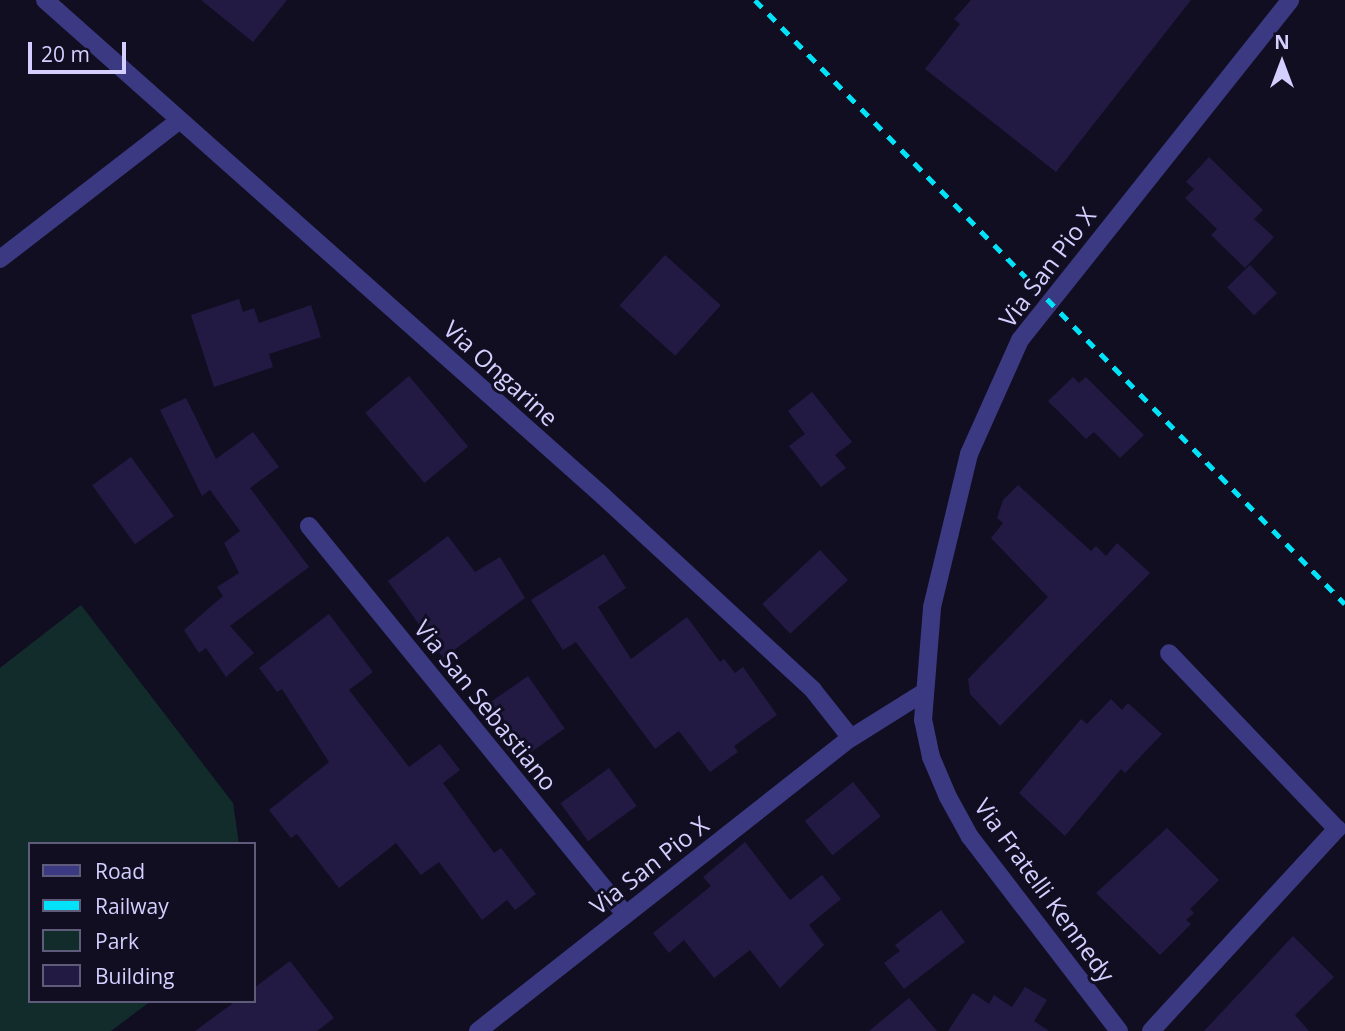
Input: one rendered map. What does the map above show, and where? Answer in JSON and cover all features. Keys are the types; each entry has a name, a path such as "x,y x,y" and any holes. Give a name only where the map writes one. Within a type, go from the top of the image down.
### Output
{"street":[{"name":"Via Ongarine","path":"45,0 603,496 813,690 851,738"},
{"name":"Via San Pio X","path":"925,651 944,547 969,454 1020,340 1290,0"},
{"path":"0,259 180,120"},
{"name":"Via San Sebastiano","path":"309,526 625,914"},
{"name":"Via Fratelli Kennedy","path":"925,651 923,693 931,757 970,837 1119,1031"},
{"path":"1151,1031 1336,829 1169,653"},
{"path":"851,738 923,693"},
{"name":"Via San Pio X","path":"478,1031 851,738"}],"green space":[{"path":"81,605 233,803 239,842 28,842 28,1003 148,1003 111,1031 0,1031 0,668"}],"building":[{"path":"201,0 287,0 253,42"},
{"path":"971,0 1191,0 1056,172 925,69 960,24 954,19"},
{"path":"1209,157 1263,210 1254,219 1274,237 1245,268 1211,235 1217,229 1185,198 1194,189 1186,182"},
{"path":"665,255 721,305 675,356 619,306"},
{"path":"1250,265 1277,293 1254,315 1227,287"},
{"path":"239,299 243,312 254,308 259,323 311,305 321,337 269,354 273,367 214,387 191,315"},
{"path":"409,376 468,446 424,483 365,413"},
{"path":"1073,377 1079,383 1086,377 1144,435 1120,458 1094,432 1086,439 1048,401"},
{"path":"812,392 852,442 835,455 846,468 821,487 789,446 805,434 788,411"},
{"path":"186,398 216,459 253,432 279,467 250,488 309,567 230,626 254,653 226,677 206,648 199,653 184,630 223,596 217,587 239,573 224,543 240,531 210,490 202,496 160,410"},
{"path":"131,457 174,516 135,544 92,485"},
{"path":"1018,485 1091,551 1096,546 1106,556 1117,543 1150,573 1000,726 970,694 968,679 1048,597 991,538 1003,523 997,518 1003,500"},
{"path":"448,536 475,572 500,557 525,598 443,658 388,581"},
{"path":"820,550 848,580 790,634 762,604"},
{"path":"604,554 626,588 598,607 631,659 687,617 720,662 724,659 735,673 743,667 777,715 734,746 738,752 710,772 679,731 655,749 576,642 563,650 531,600"},
{"path":"329,614 373,672 349,690 409,767 440,744 460,770 443,783 494,853 501,848 536,894 515,910 507,900 482,920 439,862 421,875 396,843 339,888 297,834 291,838 269,810 329,762 282,689 277,692 259,668"},
{"path":"528,676 565,728 516,762 480,710"},
{"path":"1111,699 1122,710 1128,703 1162,734 1125,773 1121,769 1065,836 1019,793 1081,719 1087,724"},
{"path":"609,768 637,806 588,841 560,803"},
{"path":"853,782 881,816 833,855 805,821"},
{"path":"1167,828 1219,880 1190,909 1194,913 1186,920 1191,924 1160,955 1096,893"},
{"path":"745,842 790,900 822,875 841,899 809,925 824,945 780,988 750,950 714,978 684,940 669,953 653,933 711,886 703,877"},
{"path":"941,910 965,942 904,989 884,963 900,951 895,945"},
{"path":"1293,936 1334,977 1295,1015 1309,1031 1204,1031"},
{"path":"290,961 334,1018 317,1031 195,1031 233,1003 256,1003 256,986"},
{"path":"1025,987 1047,1000 1034,1021 1049,1031 948,1031 973,993 989,1004 994,995 1012,1007"},
{"path":"909,998 937,1031 869,1031"}],"railway":[{"path":"755,0 1345,604"}]}
